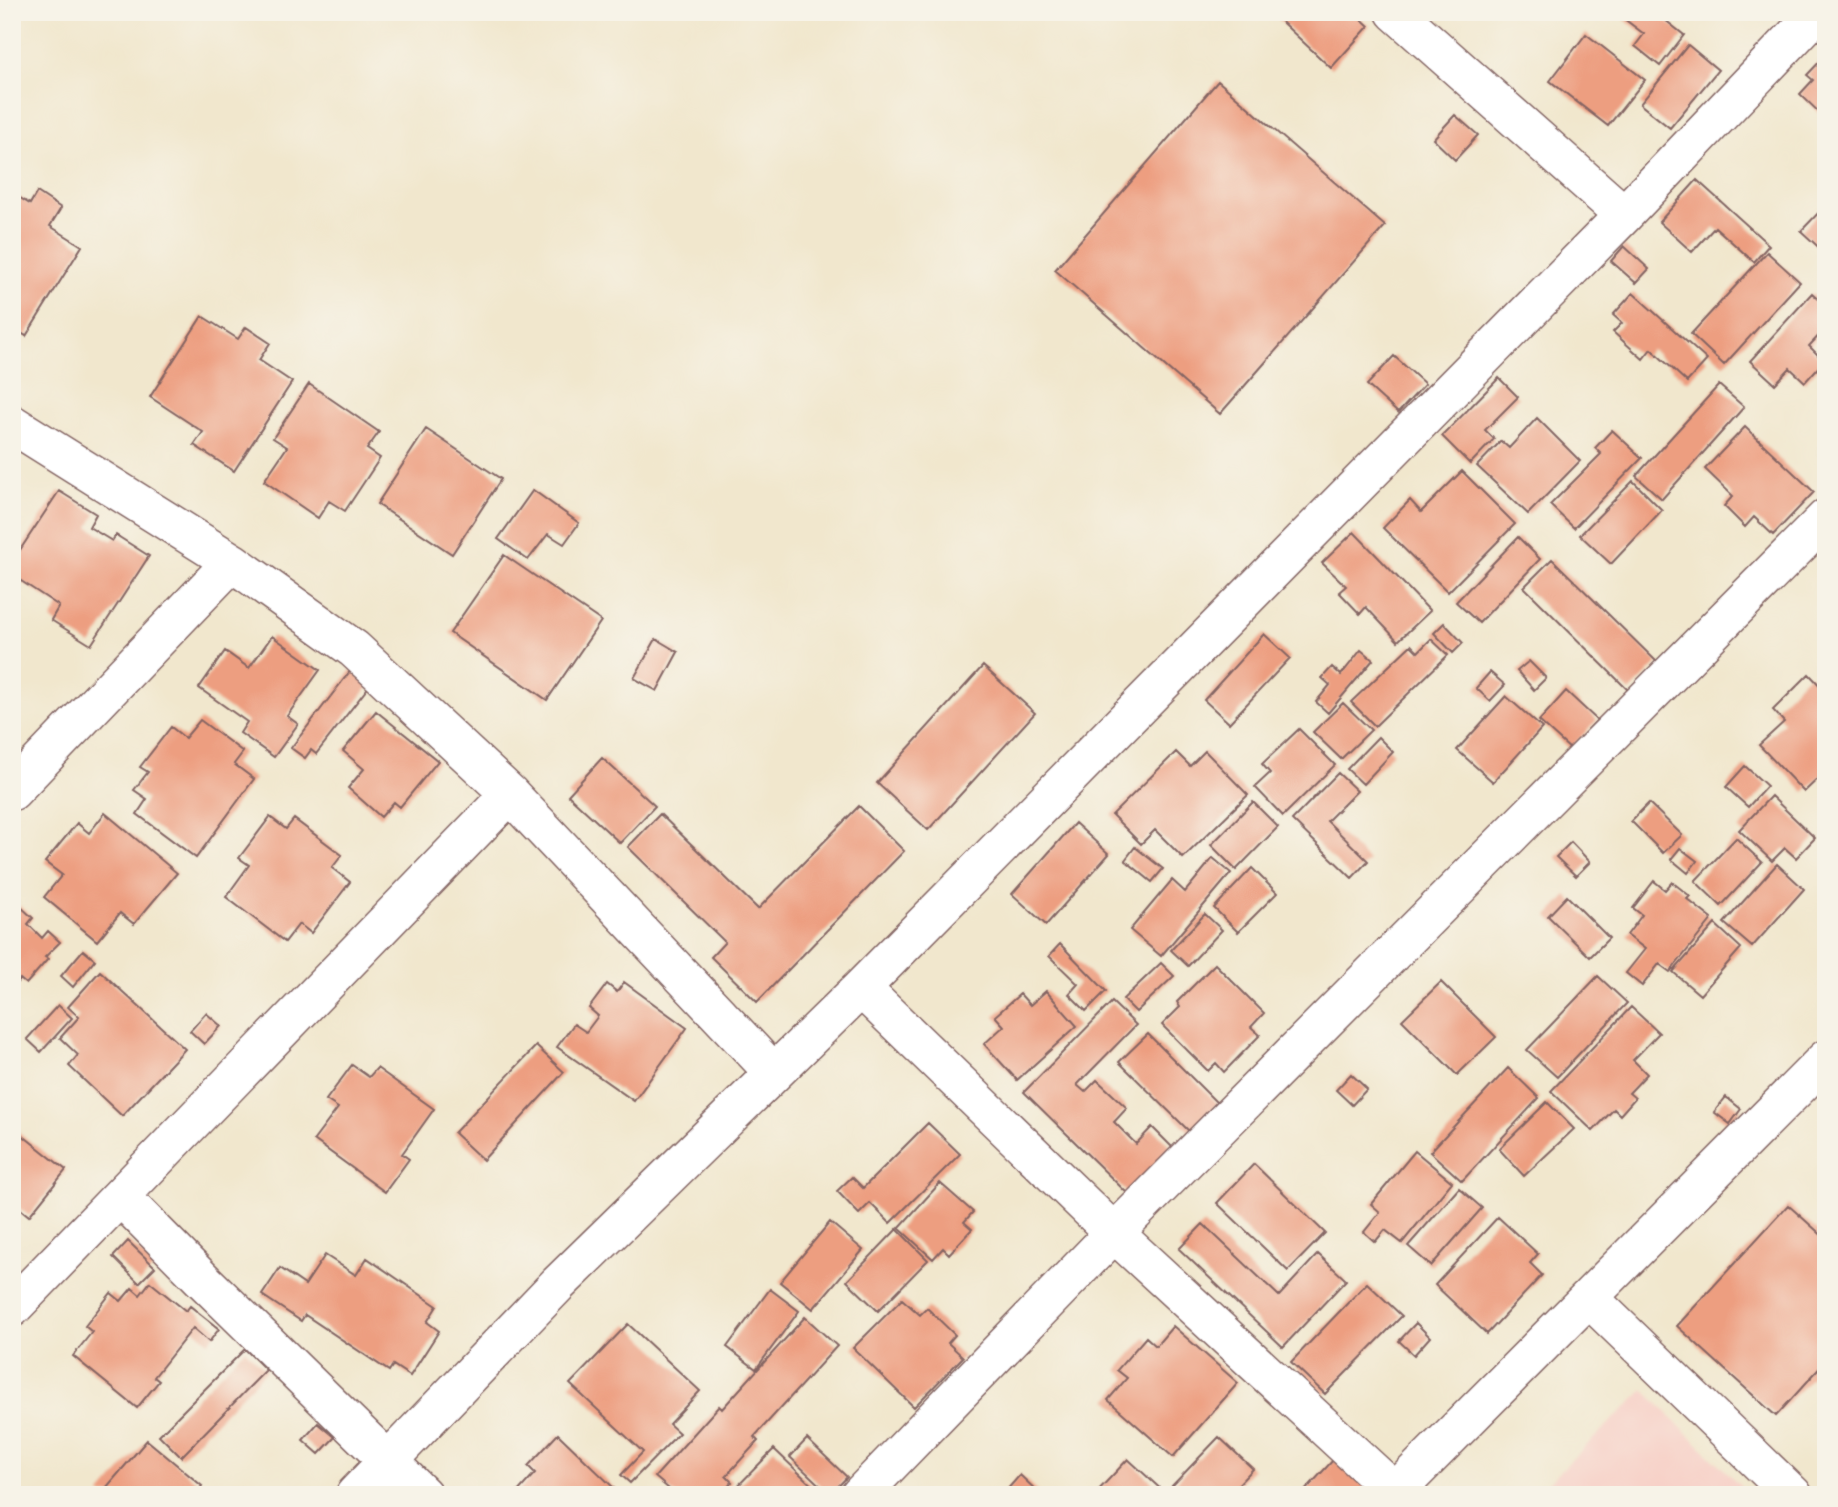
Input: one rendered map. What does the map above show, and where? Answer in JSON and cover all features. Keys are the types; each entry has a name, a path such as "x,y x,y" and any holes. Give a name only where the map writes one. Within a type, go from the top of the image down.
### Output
{"street":[{"path":"1395,12 1624,215"},
{"path":"355,1495 558,1284 861,988 1624,215 1818,12"},
{"path":"12,424 232,562 354,649 510,794 774,1073"},
{"path":"860,1495 1114,1233 1826,518"},
{"path":"12,791 232,562"},
{"path":"12,1308 510,794"},
{"path":"861,988 1114,1233 1394,1493 1826,1059"},
{"path":"121,1196 423,1495"},
{"path":"1589,1298 1793,1495"}],"shaded area":[{"path":"1644,1390 1750,1495 1535,1495"}],"building":[{"path":"1271,12 1354,12 1369,26 1331,68"},
{"path":"1628,12 1655,12 1684,35 1660,66 1635,46 1644,34 1623,18"},
{"path":"1586,34 1645,80 1608,126 1550,81"},
{"path":"1688,45 1718,70 1670,128 1640,104"},
{"path":"1826,55 1826,119 1800,94 1813,80 1807,75"},
{"path":"1218,81 1385,226 1220,414 1055,270"},
{"path":"1455,115 1478,135 1455,160 1433,139"},
{"path":"1697,180 1769,245 1754,262 1715,227 1692,252 1659,222"},
{"path":"37,192 61,208 50,226 82,246 26,336 12,327 12,193 30,204"},
{"path":"1826,205 1826,254 1801,231"},
{"path":"1624,246 1649,269 1636,283 1611,261"},
{"path":"1767,252 1800,282 1724,365 1691,334"},
{"path":"1633,293 1707,360 1687,382 1651,349 1643,359 1613,332 1622,323 1613,315"},
{"path":"1812,293 1826,306 1826,328 1809,346 1824,361 1805,382 1790,368 1775,384 1750,361"},
{"path":"202,316 238,339 246,327 270,343 259,360 292,382 234,471 194,445 203,432 150,397"},
{"path":"1394,356 1425,384 1398,413 1367,385"},
{"path":"1499,378 1518,397 1485,430 1494,439 1470,464 1442,436"},
{"path":"309,384 379,432 367,449 380,458 345,511 329,501 318,518 264,481 287,447 273,438"},
{"path":"1719,385 1744,407 1662,499 1636,476"},
{"path":"1537,418 1580,461 1528,514 1477,466 1501,441 1509,448"},
{"path":"1745,427 1814,492 1773,535 1754,517 1745,527 1724,506 1733,496 1705,469"},
{"path":"426,429 501,479 452,554 377,504"},
{"path":"1612,430 1642,458 1574,528 1550,505 1601,454 1595,448"},
{"path":"1462,471 1515,524 1448,592 1383,528 1410,500 1421,512"},
{"path":"1633,481 1662,510 1611,564 1580,535"},
{"path":"533,490 579,523 564,544 548,534 528,560 498,539"},
{"path":"59,491 96,514 89,527 112,541 116,535 149,556 91,645 51,620 59,606 12,575 12,562"},
{"path":"1354,532 1430,611 1398,641 1366,607 1360,614 1339,592 1346,586 1322,563"},
{"path":"1518,537 1540,559 1479,623 1456,602"},
{"path":"504,555 601,621 547,700 450,633"},
{"path":"1552,559 1658,663 1630,692 1524,587"},
{"path":"1444,623 1463,643 1453,653 1434,633"},
{"path":"1264,634 1290,658 1229,723 1204,700"},
{"path":"272,636 320,670 287,716 298,724 274,757 240,733 247,722 199,688 225,651 249,668"},
{"path":"656,639 678,652 657,691 634,678"},
{"path":"1431,639 1448,655 1375,726 1351,702 1411,645 1418,652"},
{"path":"1361,650 1373,660 1328,713 1316,702 1330,685 1322,678 1332,667 1341,675"},
{"path":"1529,661 1546,678 1534,690 1517,671"},
{"path":"983,666 1035,713 928,830 877,783"},
{"path":"351,670 370,685 316,754 311,750 305,758 291,748"},
{"path":"1490,672 1505,685 1490,701 1476,688"},
{"path":"1809,674 1826,692 1826,771 1804,792 1759,745 1784,722 1773,710"},
{"path":"1566,691 1597,720 1570,749 1539,721"},
{"path":"1506,696 1542,728 1493,782 1457,750"},
{"path":"1343,703 1371,730 1341,759 1313,732"},
{"path":"376,711 438,761 400,807 394,802 381,817 348,788 364,769 343,751"},
{"path":"200,720 243,752 234,764 254,779 196,858 137,814 147,799 134,790 148,772 140,767 171,727 185,738"},
{"path":"1299,729 1335,765 1283,816 1255,787 1270,773 1262,764"},
{"path":"1378,737 1393,752 1363,784 1347,769"},
{"path":"1205,751 1248,795 1183,858 1155,830 1141,844 1112,815 1176,752 1190,766"},
{"path":"602,758 655,806 620,843 568,795"},
{"path":"1745,766 1767,786 1748,807 1726,787"},
{"path":"1338,773 1357,791 1327,821 1368,861 1352,878 1292,820"},
{"path":"1771,796 1815,838 1796,858 1785,848 1772,861 1739,830"},
{"path":"1253,802 1278,827 1236,870 1211,845"},
{"path":"1649,803 1682,835 1663,853 1631,821"},
{"path":"859,806 904,851 757,1002 711,957 725,942 628,847 660,814 758,909"},
{"path":"105,813 177,873 134,924 120,913 97,941 44,897 62,875 45,862 77,823 89,833"},
{"path":"270,817 286,829 294,819 342,855 332,868 350,882 311,933 299,924 285,942 226,897 249,865 239,858"},
{"path":"1075,823 1109,854 1046,925 1012,894"},
{"path":"1736,838 1762,862 1721,906 1695,881"},
{"path":"1571,842 1590,862 1576,876 1556,857"},
{"path":"1135,847 1163,869 1152,882 1125,860"},
{"path":"1680,848 1697,861 1688,873 1671,859"},
{"path":"1213,858 1231,873 1161,956 1130,930 1172,880 1185,892"},
{"path":"1777,864 1804,889 1752,947 1724,923"},
{"path":"1252,868 1277,893 1238,932 1214,908"},
{"path":"1654,881 1665,890 1672,882 1690,896 1687,899 1712,919 1670,972 1659,964 1642,986 1626,973 1645,949 1627,935 1642,915 1633,908"},
{"path":"1567,896 1609,938 1590,957 1548,916"},
{"path":"20,906 33,918 28,924 42,938 48,931 60,942 45,957 48,959 26,984 20,979 12,988 12,914"},
{"path":"1205,914 1222,930 1188,966 1171,950"},
{"path":"1715,924 1741,948 1700,995 1673,972"},
{"path":"1060,944 1106,991 1086,1011 1069,994 1078,984 1049,956"},
{"path":"83,950 95,960 73,987 61,976"},
{"path":"1161,963 1174,976 1136,1012 1123,999"},
{"path":"1215,964 1264,1013 1251,1027 1260,1035 1224,1072 1216,1063 1208,1071 1162,1025 1180,1007 1177,1002"},
{"path":"100,971 185,1049 122,1116 69,1066 78,1055 60,1038 79,1017 68,1007"},
{"path":"1598,976 1627,1003 1557,1077 1527,1050"},
{"path":"624,982 687,1028 634,1101 557,1047 574,1024 586,1032 598,1016 589,1008 607,984 617,992"},
{"path":"1441,982 1496,1037 1457,1075 1402,1020"},
{"path":"1046,991 1077,1026 1017,1080 984,1044 1004,1026 995,1016 1020,994 1030,1005"},
{"path":"1112,1002 1136,1025 1077,1085 1085,1092 1097,1080 1127,1108 1114,1122 1136,1144 1152,1127 1177,1152 1131,1197 1024,1092"},
{"path":"58,1005 72,1018 41,1052 27,1039"},
{"path":"1631,1007 1659,1033 1633,1060 1647,1074 1629,1093 1635,1098 1620,1115 1614,1109 1593,1131 1551,1091"},
{"path":"206,1013 221,1026 204,1044 190,1031"},
{"path":"1148,1034 1218,1104 1190,1132 1119,1062"},
{"path":"536,1046 564,1072 483,1160 454,1133"},
{"path":"352,1065 369,1077 377,1068 434,1109 402,1154 409,1159 385,1192 314,1140 338,1108 326,1100"},
{"path":"1508,1068 1539,1098 1462,1181 1430,1152"},
{"path":"1351,1074 1367,1089 1352,1105 1336,1090"},
{"path":"1726,1097 1741,1109 1730,1124 1714,1112"},
{"path":"1547,1102 1574,1129 1524,1176 1499,1149"},
{"path":"928,1123 960,1154 890,1223 870,1203 859,1214 837,1191 852,1177 863,1188"},
{"path":"12,1127 66,1170 29,1216 12,1202"},
{"path":"1415,1151 1452,1182 1402,1243 1385,1230 1375,1242 1364,1232 1380,1212 1371,1204"},
{"path":"1254,1164 1325,1233 1288,1271 1217,1203"},
{"path":"940,1183 973,1212 964,1222 972,1229 949,1254 943,1248 933,1259 899,1228"},
{"path":"1459,1188 1482,1208 1431,1266 1408,1246"},
{"path":"1788,1205 1826,1239 1826,1361 1776,1416 1677,1326"},
{"path":"1498,1217 1538,1254 1530,1263 1542,1275 1487,1334 1435,1285"},
{"path":"830,1222 863,1250 813,1309 780,1282"},
{"path":"1203,1224 1279,1296 1318,1254 1346,1280 1283,1347 1179,1249"},
{"path":"897,1229 928,1260 878,1311 847,1281"},
{"path":"128,1241 155,1267 139,1283 113,1257"},
{"path":"325,1255 356,1275 367,1258 437,1306 427,1322 439,1331 410,1376 393,1365 389,1371 305,1315 301,1321 262,1295 280,1268 305,1285"},
{"path":"150,1282 186,1311 190,1306 219,1329 209,1342 193,1328 154,1377 159,1381 137,1408 73,1356 92,1332 85,1326 111,1293 121,1301 132,1288 140,1295"},
{"path":"1367,1283 1402,1316 1325,1394 1291,1362"},
{"path":"770,1289 799,1311 756,1369 727,1347"},
{"path":"902,1299 920,1315 927,1308 955,1335 948,1343 963,1357 914,1407 853,1348"},
{"path":"805,1317 837,1346 754,1437 758,1441 726,1476 732,1482 721,1495 676,1495 655,1477 719,1406 722,1409"},
{"path":"1416,1323 1430,1337 1414,1355 1399,1341"},
{"path":"628,1324 700,1391 669,1424 679,1433 630,1483 621,1475 643,1452 570,1384"},
{"path":"1173,1326 1238,1383 1173,1457 1108,1400 1127,1378 1117,1370 1146,1337 1156,1346"},
{"path":"245,1349 266,1370 181,1457 159,1435"},
{"path":"318,1423 335,1437 319,1454 303,1440"},
{"path":"558,1434 614,1488 608,1495 515,1495 535,1473 528,1466"},
{"path":"1219,1437 1253,1469 1228,1495 1175,1495 1169,1489"},
{"path":"807,1439 847,1477 830,1495 790,1457"},
{"path":"147,1440 202,1486 195,1495 100,1495"},
{"path":"774,1449 822,1495 729,1495"},
{"path":"1335,1458 1375,1495 1301,1495"},
{"path":"1128,1459 1165,1493 1094,1495"},
{"path":"1020,1475 1041,1495 1008,1495 1005,1492"}]}
